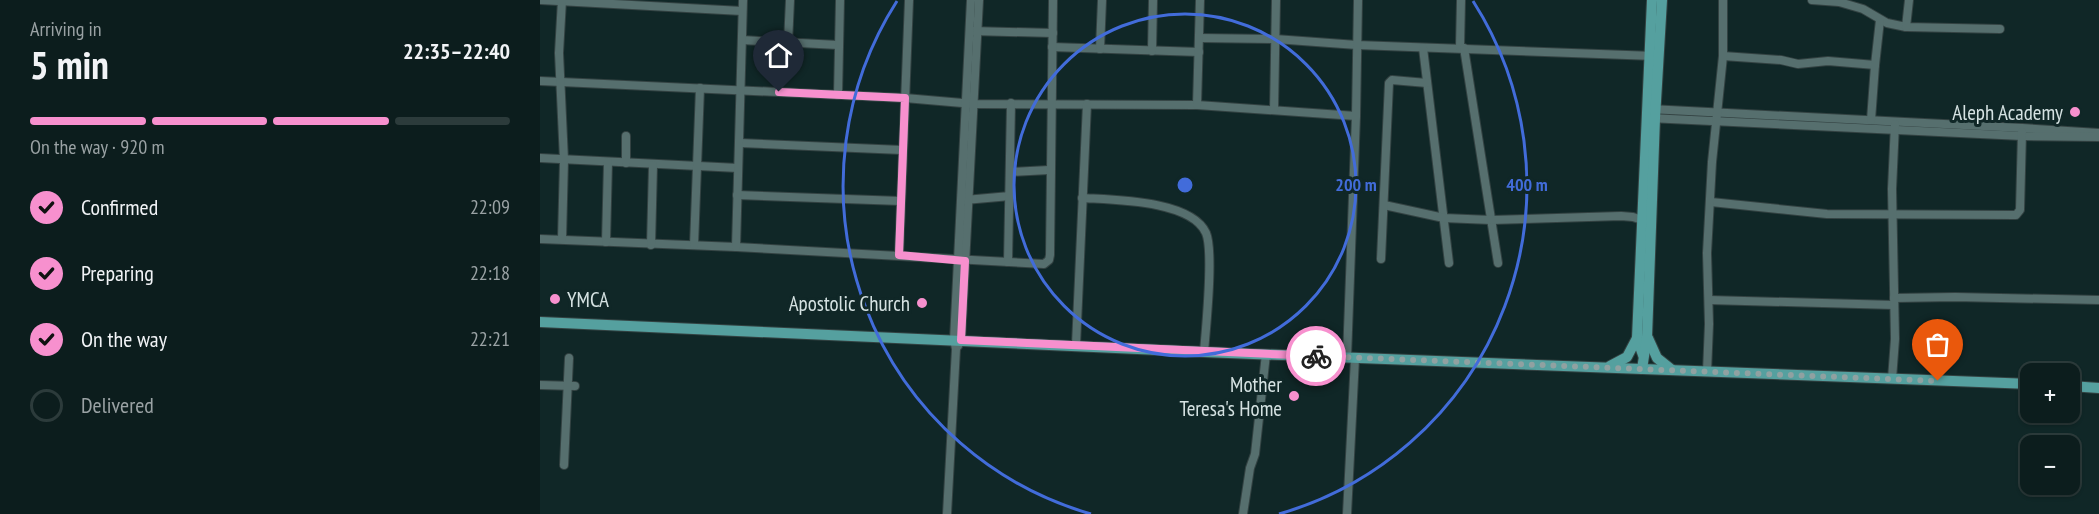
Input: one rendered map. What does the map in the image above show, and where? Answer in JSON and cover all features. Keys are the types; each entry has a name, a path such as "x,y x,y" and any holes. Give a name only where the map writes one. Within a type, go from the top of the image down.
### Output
{"main road":[{"path":"1652,0 1655,56"},
{"path":"1642,369 1651,114 1662,0"},
{"path":"540,322 957,343 1076,345 2020,384"},
{"path":"1608,367 1627,357 1642,337"},
{"path":"1642,337 1657,358 1673,370"},
{"path":"2080,387 2099,388"}],"street":[{"path":"540,0 742,11"},
{"path":"736,247 743,0"},
{"path":"788,43 789,0"},
{"path":"838,95 840,0"},
{"path":"899,255 909,0"},
{"path":"947,514 966,200 973,31 971,0"},
{"path":"973,31 979,0"},
{"path":"540,238 1042,264 1049,260 1053,0"},
{"path":"1100,49 1101,0"},
{"path":"1152,51 1153,0"},
{"path":"1197,105 1200,0"},
{"path":"1274,110 1276,0"},
{"path":"1347,514 1358,0"},
{"path":"1461,0 1462,48 1498,262"},
{"path":"1707,372 1709,300 1707,253 1716,117 1723,56 1723,0"},
{"path":"1812,0 1839,1 1863,9 1880,20 1906,27 2000,29"},
{"path":"1906,27 1909,0"},
{"path":"562,1 559,30 564,160 562,239"},
{"path":"1871,120 1880,20"},
{"path":"973,31 1053,33"},
{"path":"1199,38 1275,39 1423,48 1655,56"},
{"path":"742,40 838,45"},
{"path":"1052,47 1199,52"},
{"path":"1423,48 1449,263"},
{"path":"1723,56 1781,60 1798,64 1828,61 1875,65"},
{"path":"1381,259 1389,83 1392,80 1427,83"},
{"path":"540,81 970,103 1197,105 1356,116"},
{"path":"694,245 700,88"},
{"path":"1008,262 1011,103"},
{"path":"1076,345 1087,104"},
{"path":"1651,114 2099,135"},
{"path":"1716,117 1871,120 1895,126"},
{"path":"1892,378 1895,339 1893,213 1895,126"},
{"path":"1711,202 1827,214 2016,215 2020,210 2022,132"},
{"path":"626,136 626,163"},
{"path":"740,143 902,150"},
{"path":"540,158 738,168"},
{"path":"606,242 608,162"},
{"path":"651,245 653,165"},
{"path":"1010,172 1049,170"},
{"path":"737,195 901,201"},
{"path":"966,200 1010,196"},
{"path":"1082,198 1159,205 1175,210 1201,226 1207,234 1209,260 1204,352"},
{"path":"1384,205 1444,218 1491,220 1621,216 1647,222"},
{"path":"1709,300 1894,301 1978,297 2099,300"},
{"path":"1243,514 1250,468 1255,454 1266,354"},
{"path":"564,465 571,386 569,358"},
{"path":"540,385 571,386"}],"way so far":[{"path":"1316,356 1938,381"}],"place":[{"name":"Aleph Academy","path":"2075,112"},
{"name":"YMCA","path":"555,299"},
{"name":"Apostolic Church","path":"922,303"},
{"name":"Mother Teresa's Home","path":"1294,396"}],"route":[{"path":"779,92 905,98 899,255 965,261 961,340 1316,356"}]}
